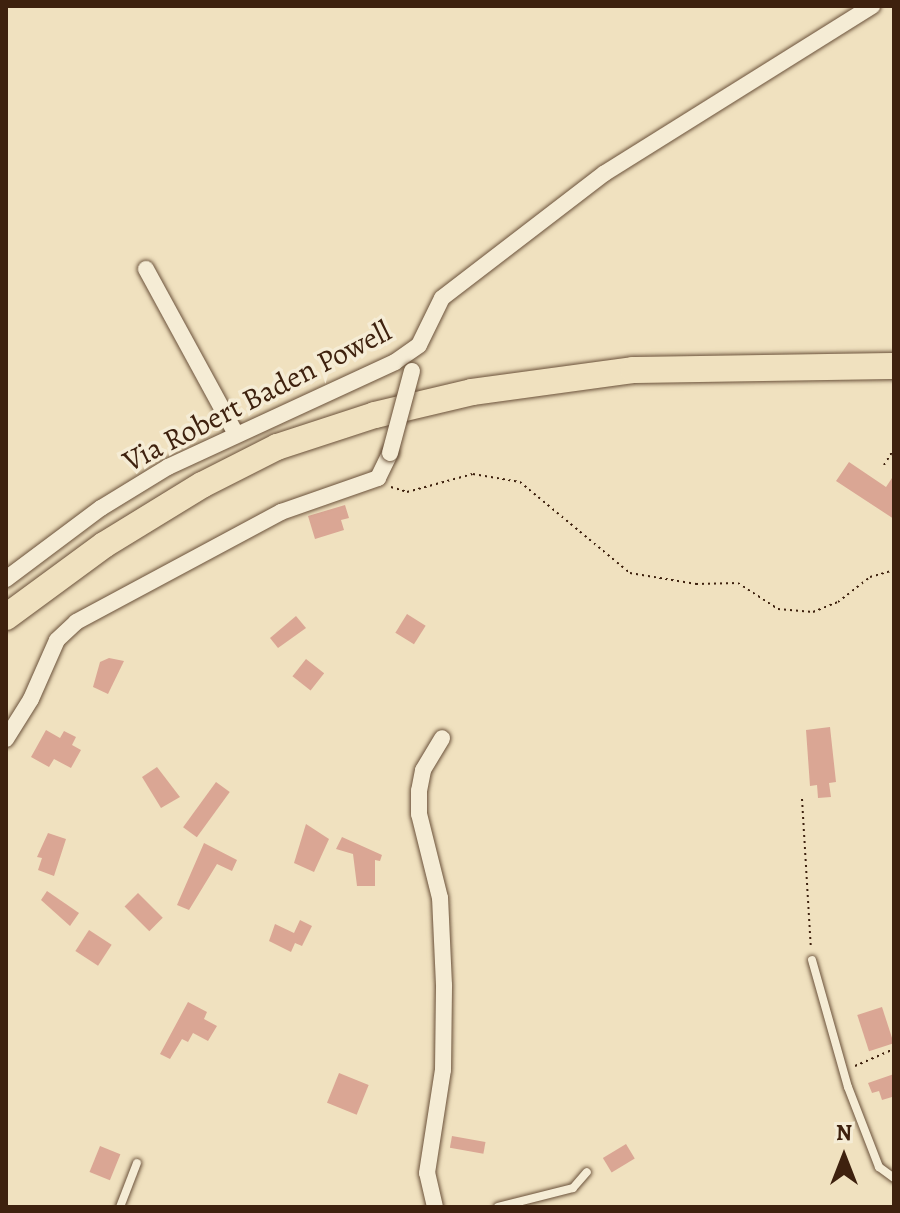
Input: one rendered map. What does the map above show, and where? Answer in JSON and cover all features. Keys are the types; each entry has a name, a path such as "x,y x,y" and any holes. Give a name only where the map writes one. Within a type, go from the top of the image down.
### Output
{"main road":[{"path":"6,617 104,545 202,485 277,447 375,415 472,392 633,370 894,366"}],"street":[{"name":"Via Robert Baden Powell","path":"6,579 101,508 235,432 366,378 419,345 442,298 605,173 872,6"},
{"path":"146,269 235,432"},
{"path":"6,739 57,640 76,622 281,512 378,478 390,453 419,345"},
{"path":"435,1207 427,1173 443,1070 444,985 440,898 419,803 423,770 442,738"}],"lane":[{"path":"812,960 842,1071 879,1167 894,1178"},
{"path":"120,1207 137,1163"},
{"path":"498,1207 573,1188 587,1172"}],"path":[{"path":"884,465 894,449"},
{"path":"378,478 407,492 473,474 520,482 630,573 696,584 738,583 778,609 813,612 838,602 870,577 894,570"},
{"path":"802,799 812,960"},
{"path":"842,1071 894,1049"}],"building":[{"path":"849,462 886,487 894,475 894,519 836,481"},
{"path":"345,505 349,518 341,520 344,530 315,539 308,516"},
{"path":"407,614 426,626 414,644 395,633"},
{"path":"296,616 306,628 278,648 270,638"},
{"path":"109,658 124,661 108,694 93,687 100,662"},
{"path":"306,659 324,673 311,690 292,676"},
{"path":"830,727 836,782 829,783 831,797 818,798 817,785 810,786 806,730"},
{"path":"46,730 60,738 64,731 76,737 72,745 81,750 71,768 54,759 49,767 31,757"},
{"path":"157,767 180,797 161,808 142,777"},
{"path":"216,782 230,792 197,837 183,827"},
{"path":"306,824 329,839 314,872 294,863"},
{"path":"48,833 66,839 54,876 38,870 42,858 37,857"},
{"path":"342,837 382,855 380,861 375,860 375,886 357,886 353,854 336,849"},
{"path":"204,843 237,860 232,871 217,864 189,910 177,905"},
{"path":"47,891 79,913 70,926 41,900"},
{"path":"138,893 163,918 149,931 125,906"},
{"path":"300,920 312,926 302,946 295,943 291,952 269,941 275,924 294,933"},
{"path":"89,930 112,945 98,966 75,951"},
{"path":"188,1002 207,1012 204,1019 217,1026 208,1041 193,1033 188,1042 182,1039 170,1059 160,1054"},
{"path":"882,1007 894,1043 869,1051 857,1015"},
{"path":"339,1073 369,1085 357,1115 327,1103"},
{"path":"894,1074 892,1097 882,1100 879,1091 872,1093 868,1083"},
{"path":"452,1136 485,1142 483,1154 450,1148"},
{"path":"626,1144 635,1159 612,1172 603,1158"},
{"path":"100,1146 120,1154 110,1180 90,1172"}]}
